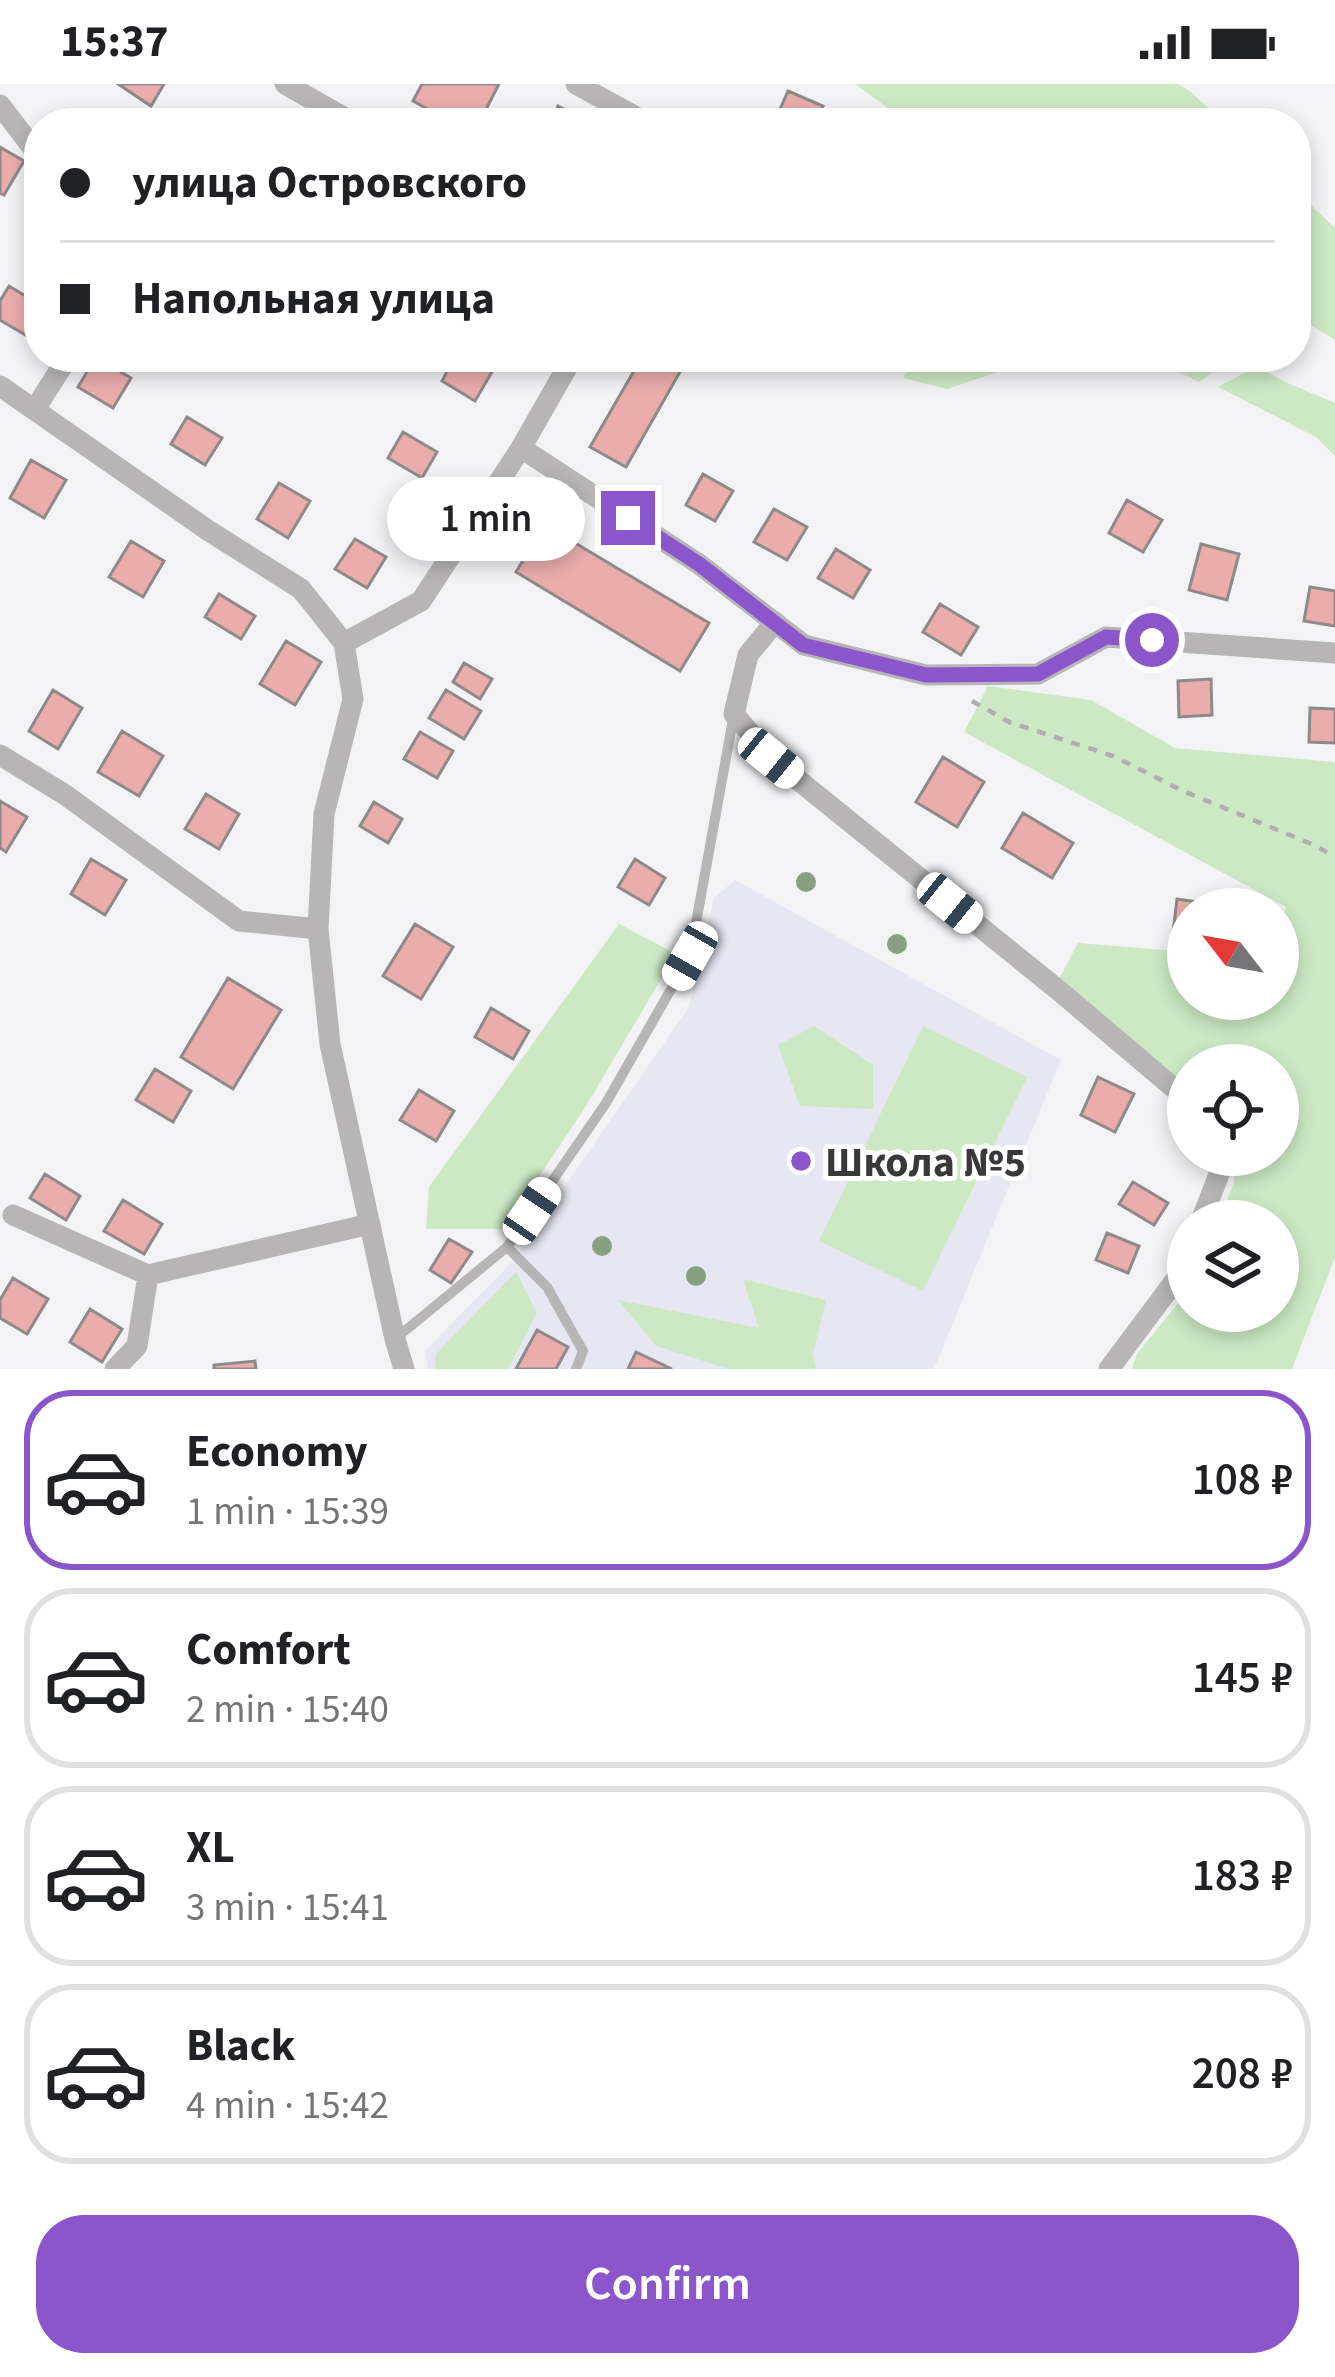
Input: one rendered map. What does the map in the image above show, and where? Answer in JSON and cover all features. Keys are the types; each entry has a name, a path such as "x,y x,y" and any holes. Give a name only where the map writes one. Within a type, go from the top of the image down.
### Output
{"street":[{"path":"285,84 327,108"},
{"path":"576,84 620,108"},
{"path":"0,105 24,136"},
{"path":"35,409 58,372"},
{"path":"344,643 422,601 564,372"},
{"path":"0,386 208,531 301,589 344,643 352,699 324,814 319,928 330,1044 404,1369"},
{"path":"520,448 699,564 803,645 926,675 1038,674 1106,637 1335,653"},
{"path":"775,622 748,655 734,714 771,758 1167,1082"},
{"path":"0,755 64,794 239,921 319,928"},
{"path":"13,1215 148,1275 370,1224"},
{"path":"116,1369 137,1346 148,1275"},
{"path":"1109,1369 1167,1291"}],"lane":[{"path":"395,1339 507,1247 606,1103 690,956 734,714"},
{"path":"507,1247 547,1287 583,1351 576,1369"}],"path":[{"path":"967,698 1009,722 1113,756 1335,856"}],"shaded area":[{"name":"Школа №5","path":"735,880 1061,1060 934,1369 428,1369 425,1351 513,1261 689,1007 714,898"}],"green space":[{"path":"855,84 1178,84 1208,108 888,108"},
{"path":"1311,205 1335,228 1335,340 1311,325"},
{"path":"906,372 997,372 947,389 903,378"},
{"path":"1178,372 1213,372 1199,382"},
{"path":"1247,372 1268,372 1335,403 1335,456 1316,437 1218,387"},
{"path":"988,686 1091,700 1175,748 1335,762 1335,1257 1292,1369 1132,1369 1137,1354 1167,1317 1167,1332 1299,1332 1299,1200 1227,1200 1234,1176 1299,1176 1299,1044 1167,1044 1167,1068 1058,981 1078,943 1167,950 1167,1020 1299,1020 1299,888 1251,888 964,732"},
{"path":"619,924 676,954 583,1111 504,1229 426,1229 429,1187"},
{"path":"814,1026 873,1065 873,1109 800,1106 778,1045"},
{"path":"923,1026 1027,1077 923,1291 819,1241"},
{"path":"516,1272 537,1313 508,1369 435,1369 436,1354"},
{"path":"743,1279 826,1300 813,1353 816,1369 728,1369 656,1346 618,1300 759,1328"}],"building":[{"path":"118,84 164,84 151,106"},
{"path":"422,84 499,84 487,108 426,108 413,101"},
{"path":"788,91 823,106 822,108 781,108"},
{"path":"0,147 24,161 4,195 0,193"},
{"path":"9,286 24,295 24,334 0,320 0,301"},
{"path":"87,372 121,372 131,378 113,408 78,387"},
{"path":"447,372 492,372 475,401 442,381"},
{"path":"633,372 680,372 626,467 590,447"},
{"path":"187,417 222,438 205,465 171,444"},
{"path":"403,432 437,452 422,478 388,458"},
{"path":"31,460 66,480 44,518 10,498"},
{"path":"703,474 733,491 715,521 686,505"},
{"path":"279,483 310,501 288,538 257,519"},
{"path":"438,500 460,514 438,547 417,534"},
{"path":"1127,500 1162,520 1143,552 1109,533"},
{"path":"774,509 807,527 787,560 754,542"},
{"path":"545,525 709,623 680,671 516,572"},
{"path":"355,539 386,557 367,588 335,569"},
{"path":"131,541 164,561 143,597 109,577"},
{"path":"1201,544 1239,554 1227,600 1189,590"},
{"path":"836,549 870,570 853,598 818,578"},
{"path":"1310,587 1335,591 1335,626 1304,621"},
{"path":"219,594 255,616 241,639 205,617"},
{"path":"940,604 978,627 961,655 923,632"},
{"path":"286,641 321,662 295,705 260,684"},
{"path":"464,663 492,679 480,699 453,682"},
{"path":"1211,679 1212,715 1179,717 1178,681"},
{"path":"53,690 82,708 58,749 29,731"},
{"path":"446,690 481,711 464,739 429,718"},
{"path":"1310,708 1335,709 1335,743 1309,742"},
{"path":"122,731 163,756 139,796 98,772"},
{"path":"420,732 453,751 437,778 404,759"},
{"path":"943,757 984,782 957,827 916,802"},
{"path":"206,794 239,814 219,849 185,829"},
{"path":"0,801 27,817 6,852 0,848"},
{"path":"374,802 402,819 388,843 360,826"},
{"path":"1023,813 1073,843 1052,878 1002,848"},
{"path":"91,859 126,880 105,915 71,894"},
{"path":"635,859 665,878 649,905 618,887"},
{"path":"415,924 453,947 421,999 383,976"},
{"path":"228,978 281,1010 233,1089 181,1057"},
{"path":"491,1008 529,1031 513,1059 475,1037"},
{"path":"155,1069 191,1091 173,1122 136,1100"},
{"path":"1098,1077 1134,1094 1115,1132 1081,1115"},
{"path":"419,1090 454,1111 436,1141 400,1120"},
{"path":"45,1174 80,1196 66,1220 30,1198"},
{"path":"1133,1182 1167,1202 1154,1225 1119,1204"},
{"path":"123,1200 162,1224 144,1254 104,1231"},
{"path":"1107,1233 1139,1246 1128,1273 1096,1260"},
{"path":"449,1239 472,1252 451,1283 430,1270"},
{"path":"13,1278 48,1299 27,1334 0,1318 0,1300"},
{"path":"90,1309 122,1329 102,1362 70,1342"},
{"path":"537,1330 568,1347 556,1369 516,1369"},
{"path":"636,1352 672,1369 628,1369"},
{"path":"255,1361 256,1369 214,1369 214,1365"}],"place":[{"name":"Школа №5","path":"801,1161"}],"route":[{"path":"628,518 699,564 803,645 926,675 1038,674 1106,637 1152,640"}]}
